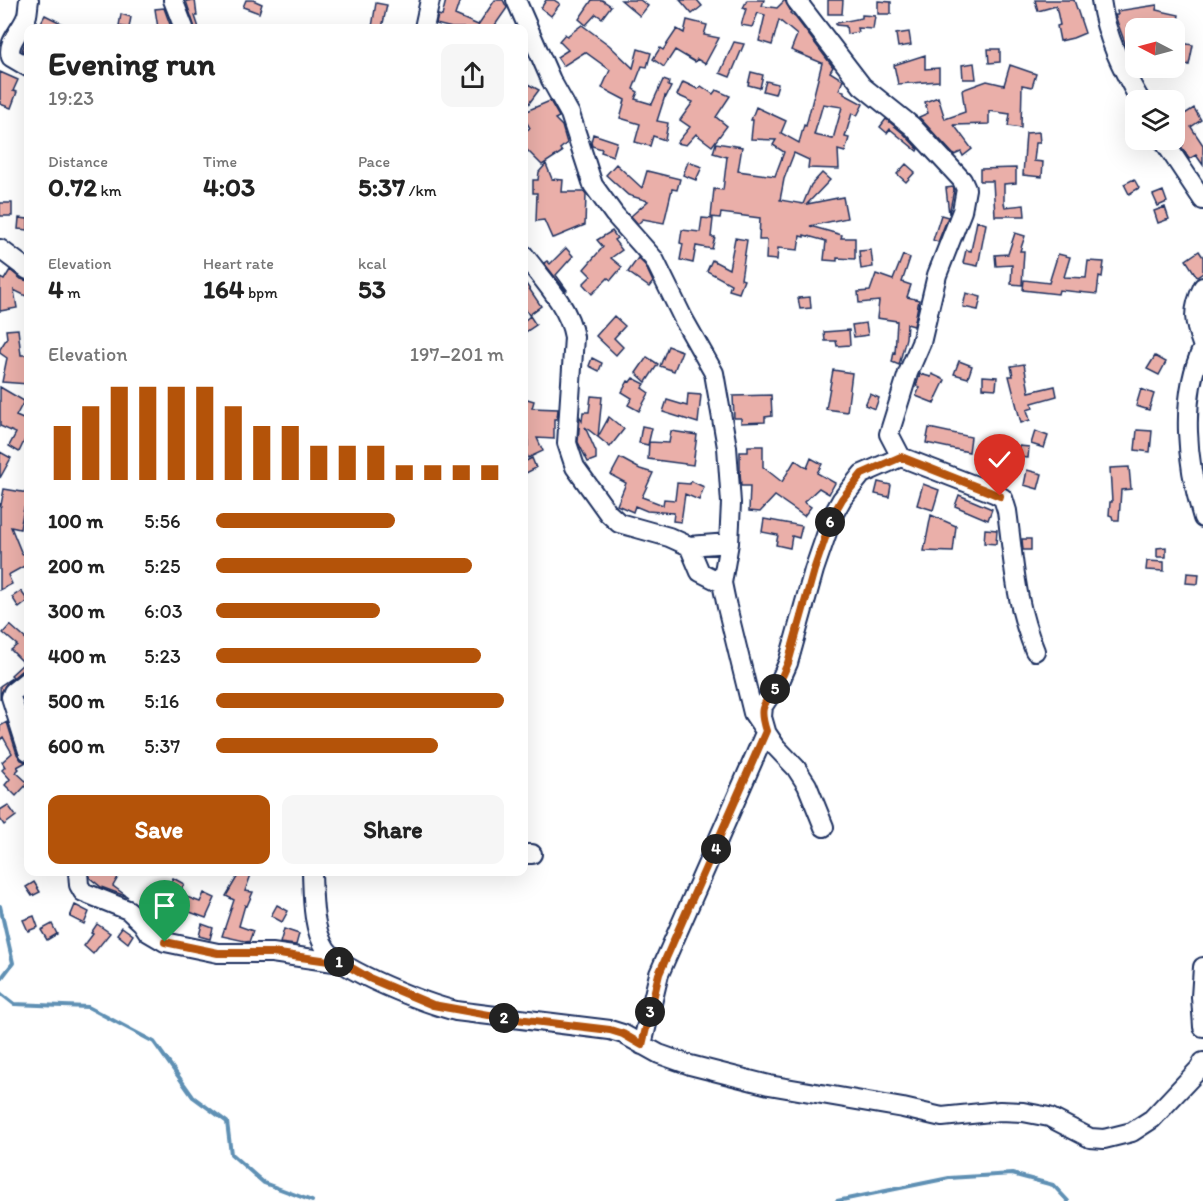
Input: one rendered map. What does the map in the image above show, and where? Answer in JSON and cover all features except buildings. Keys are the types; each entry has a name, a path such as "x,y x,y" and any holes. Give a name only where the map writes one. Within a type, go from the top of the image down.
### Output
{"street":[{"path":"24,65 11,57 9,52 27,17 29,0"},
{"path":"173,0 182,24"},
{"path":"425,24 430,0"},
{"path":"516,0 526,24"},
{"path":"796,0 862,86 912,126 962,180 966,189 962,211 937,275 921,343 908,373 889,434 901,457 1003,498 1007,511 1018,600 1024,625 1035,651"},
{"path":"1101,0 1115,53 1135,90"},
{"path":"528,28 550,80 570,114 593,185 614,214 654,259 684,320 714,373 727,447 731,503 729,543 722,583 753,713 776,747 796,768 807,785 824,827"},
{"path":"1170,150 1203,200"},
{"path":"0,249 24,267"},
{"path":"528,260 554,293 573,328 566,435 575,467 613,520 669,537 689,546 729,543"},
{"path":"1203,287 1195,305 1194,314 1195,325 1203,347 1192,378 1189,399 1194,479 1203,518"},
{"path":"642,1045 659,974 766,731 762,717 763,706 781,679 788,663 814,570 833,515 842,499 862,474 901,457"},
{"path":"689,546 700,572 722,583"},
{"path":"24,683 13,692 11,697 24,738"},
{"path":"78,876 79,885 83,892 128,910 148,932 165,942 218,953 272,953 343,963"},
{"path":"312,876 316,922 327,950 343,963 369,978 433,1005 500,1017 610,1030 623,1034 659,1054 690,1065 798,1091 903,1108 942,1117 1000,1111 1023,1112 1049,1117 1090,1138 1104,1139 1132,1132 1152,1119 1203,1062"},
{"path":"1203,967 1201,997 1203,1027"}],"waterway":[{"path":"0,906 13,963 0,980"},
{"path":"0,993 14,1004 88,1007 154,1042 193,1097 227,1122 231,1154 264,1183 312,1201"},
{"path":"837,1201 949,1178 1012,1174 1053,1185 1068,1201"}],"route":[{"path":"165,942 218,953 272,953 343,963 369,978 433,1005 456,1011 610,1030 623,1034 642,1045 659,974 682,919 712,859 766,731 762,717 763,706 767,697 775,690 788,663 825,534 842,499 862,474 901,457 1000,496"}]}
